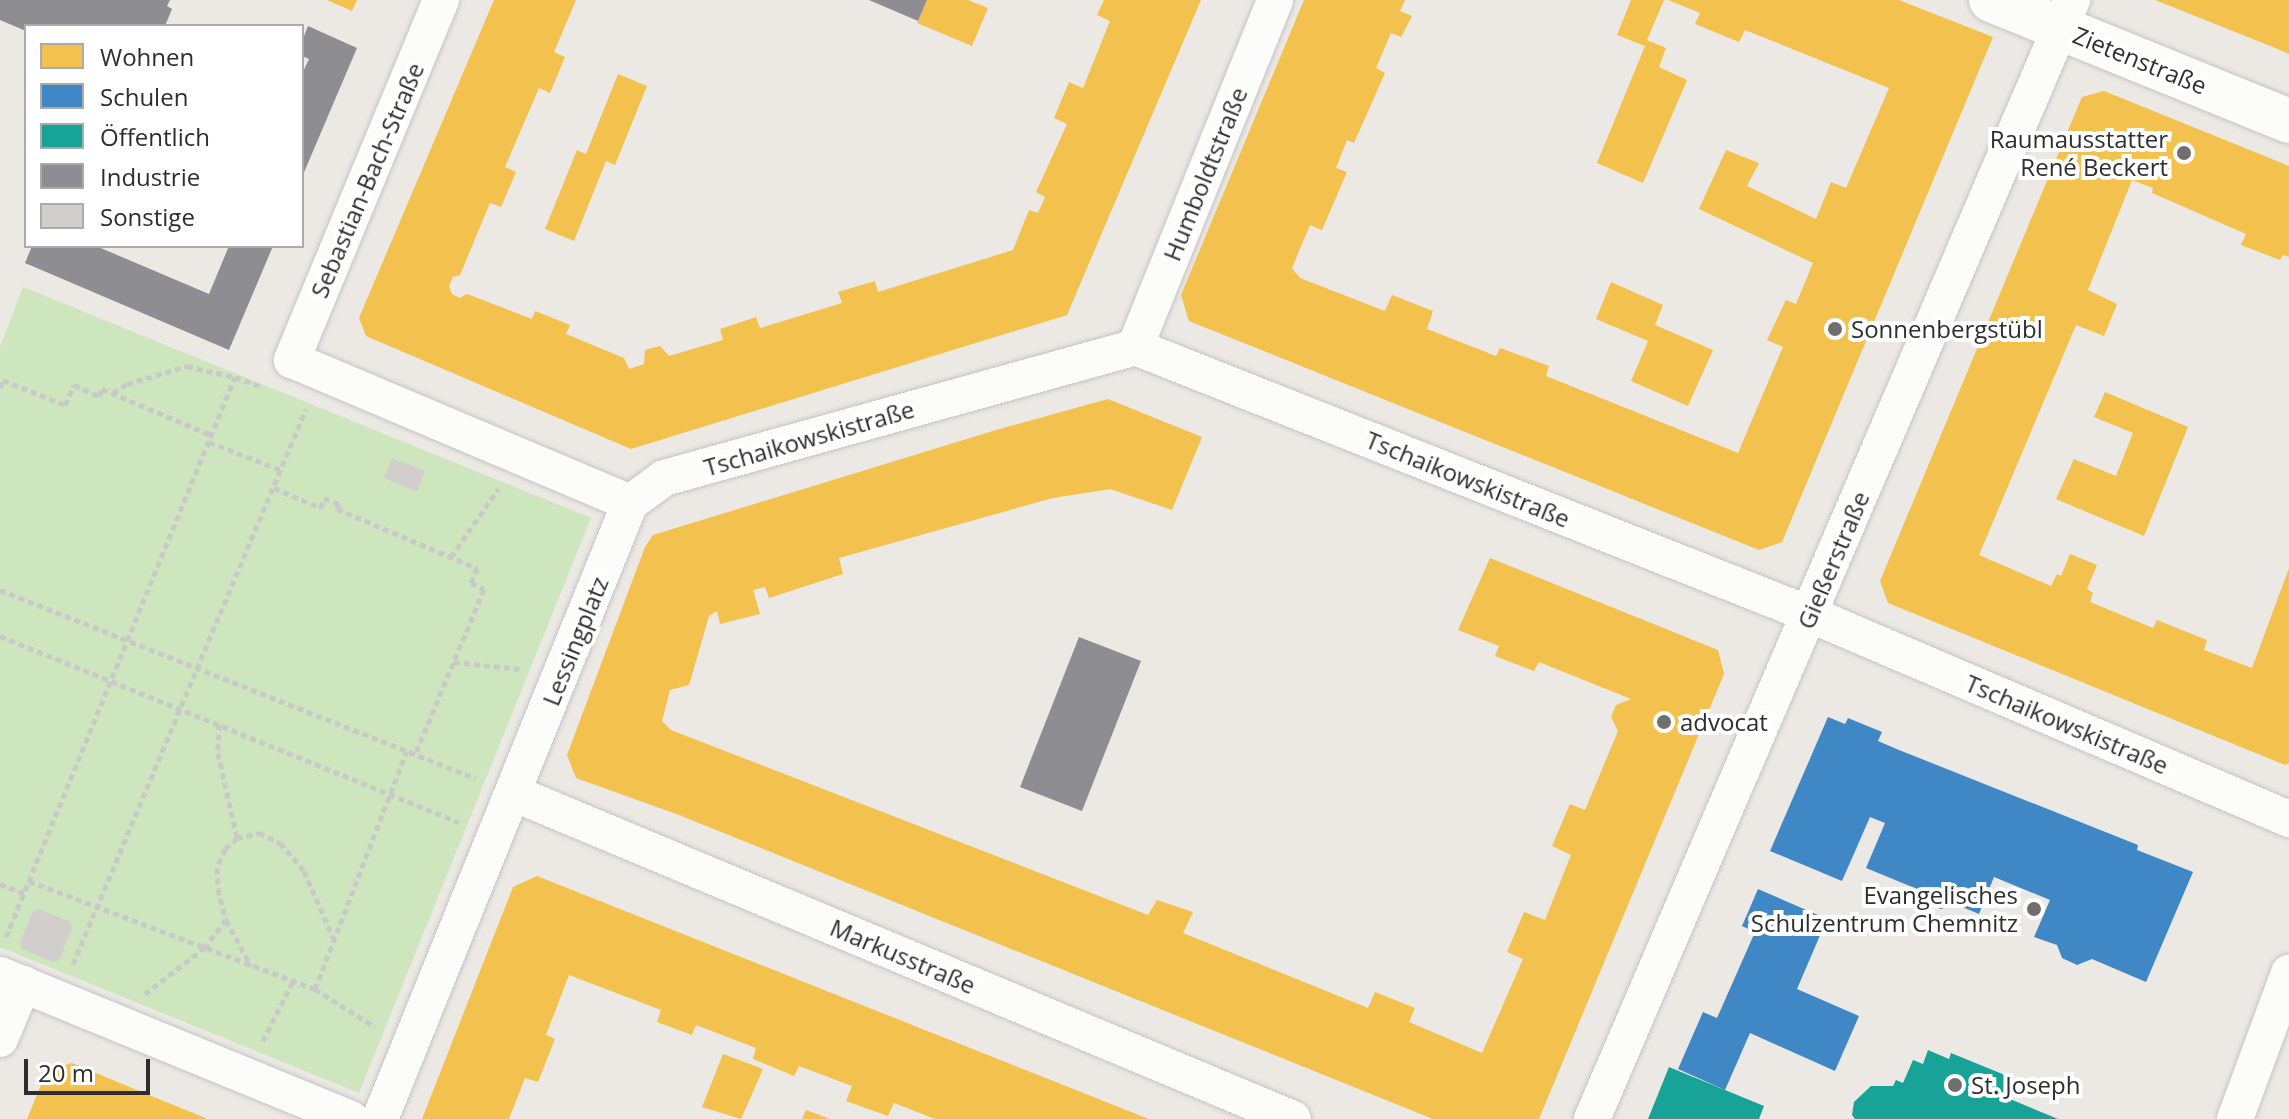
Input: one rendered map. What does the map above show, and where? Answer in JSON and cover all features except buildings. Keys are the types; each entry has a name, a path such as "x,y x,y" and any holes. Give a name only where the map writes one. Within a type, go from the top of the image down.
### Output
{"street":[{"name":"Sebastian-Bach-Straße","path":"441,0 292,360 521,457"},
{"name":"Humboldtstraße","path":"1135,347 1275,0"},
{"name":"Zietenstraße","path":"1991,0 2066,14 2289,121"},
{"name":"Gießerstraße","path":"1592,1119 2066,14"},
{"name":"Tschaikowskistraße","path":"630,503 664,478 1135,347 1809,614 2289,819"},
{"path":"521,457 630,503"},
{"name":"Lessingplatz","path":"380,1119 630,503"},
{"name":"Markusstraße","path":"513,793 1293,1119"},
{"path":"2235,1119 2289,973"},
{"path":"0,1039 11,980 351,1119"}],"path":[{"path":"112,394 127,384 187,366 235,377 263,388"},
{"path":"0,951 235,377"},
{"path":"0,388 3,380 65,405 74,385 99,396 102,389 281,470"},
{"path":"58,998 274,488 307,405 297,401"},
{"path":"451,557 521,457"},
{"path":"274,488 321,508 324,498 332,501 339,504 337,509 477,568 471,583 484,589 415,755"},
{"path":"0,590 513,793"},
{"path":"0,636 495,838"},
{"path":"454,662 562,674"},
{"path":"219,724 218,753 237,838"},
{"path":"315,989 407,751"},
{"path":"251,966 226,920 218,889 217,868 225,849 237,838 259,833 280,843 304,871 334,941"},
{"path":"29,881 315,989 409,1048"},
{"path":"0,884 24,893"},
{"path":"111,1020 204,948 226,920"},
{"path":"245,1076 293,981"}],"green space":[{"path":"23,287 591,518 359,1093 0,947 0,347"}],"place":[{"name":"Raumausstatter René Beckert","path":"2184,153"},
{"name":"Sonnenbergstübl","path":"1835,329"},
{"name":"advocat","path":"1664,722"},
{"name":"Evangelisches Schulzentrum Chemnitz","path":"2034,909"},
{"name":"St. Joseph","path":"1955,1085"}]}
